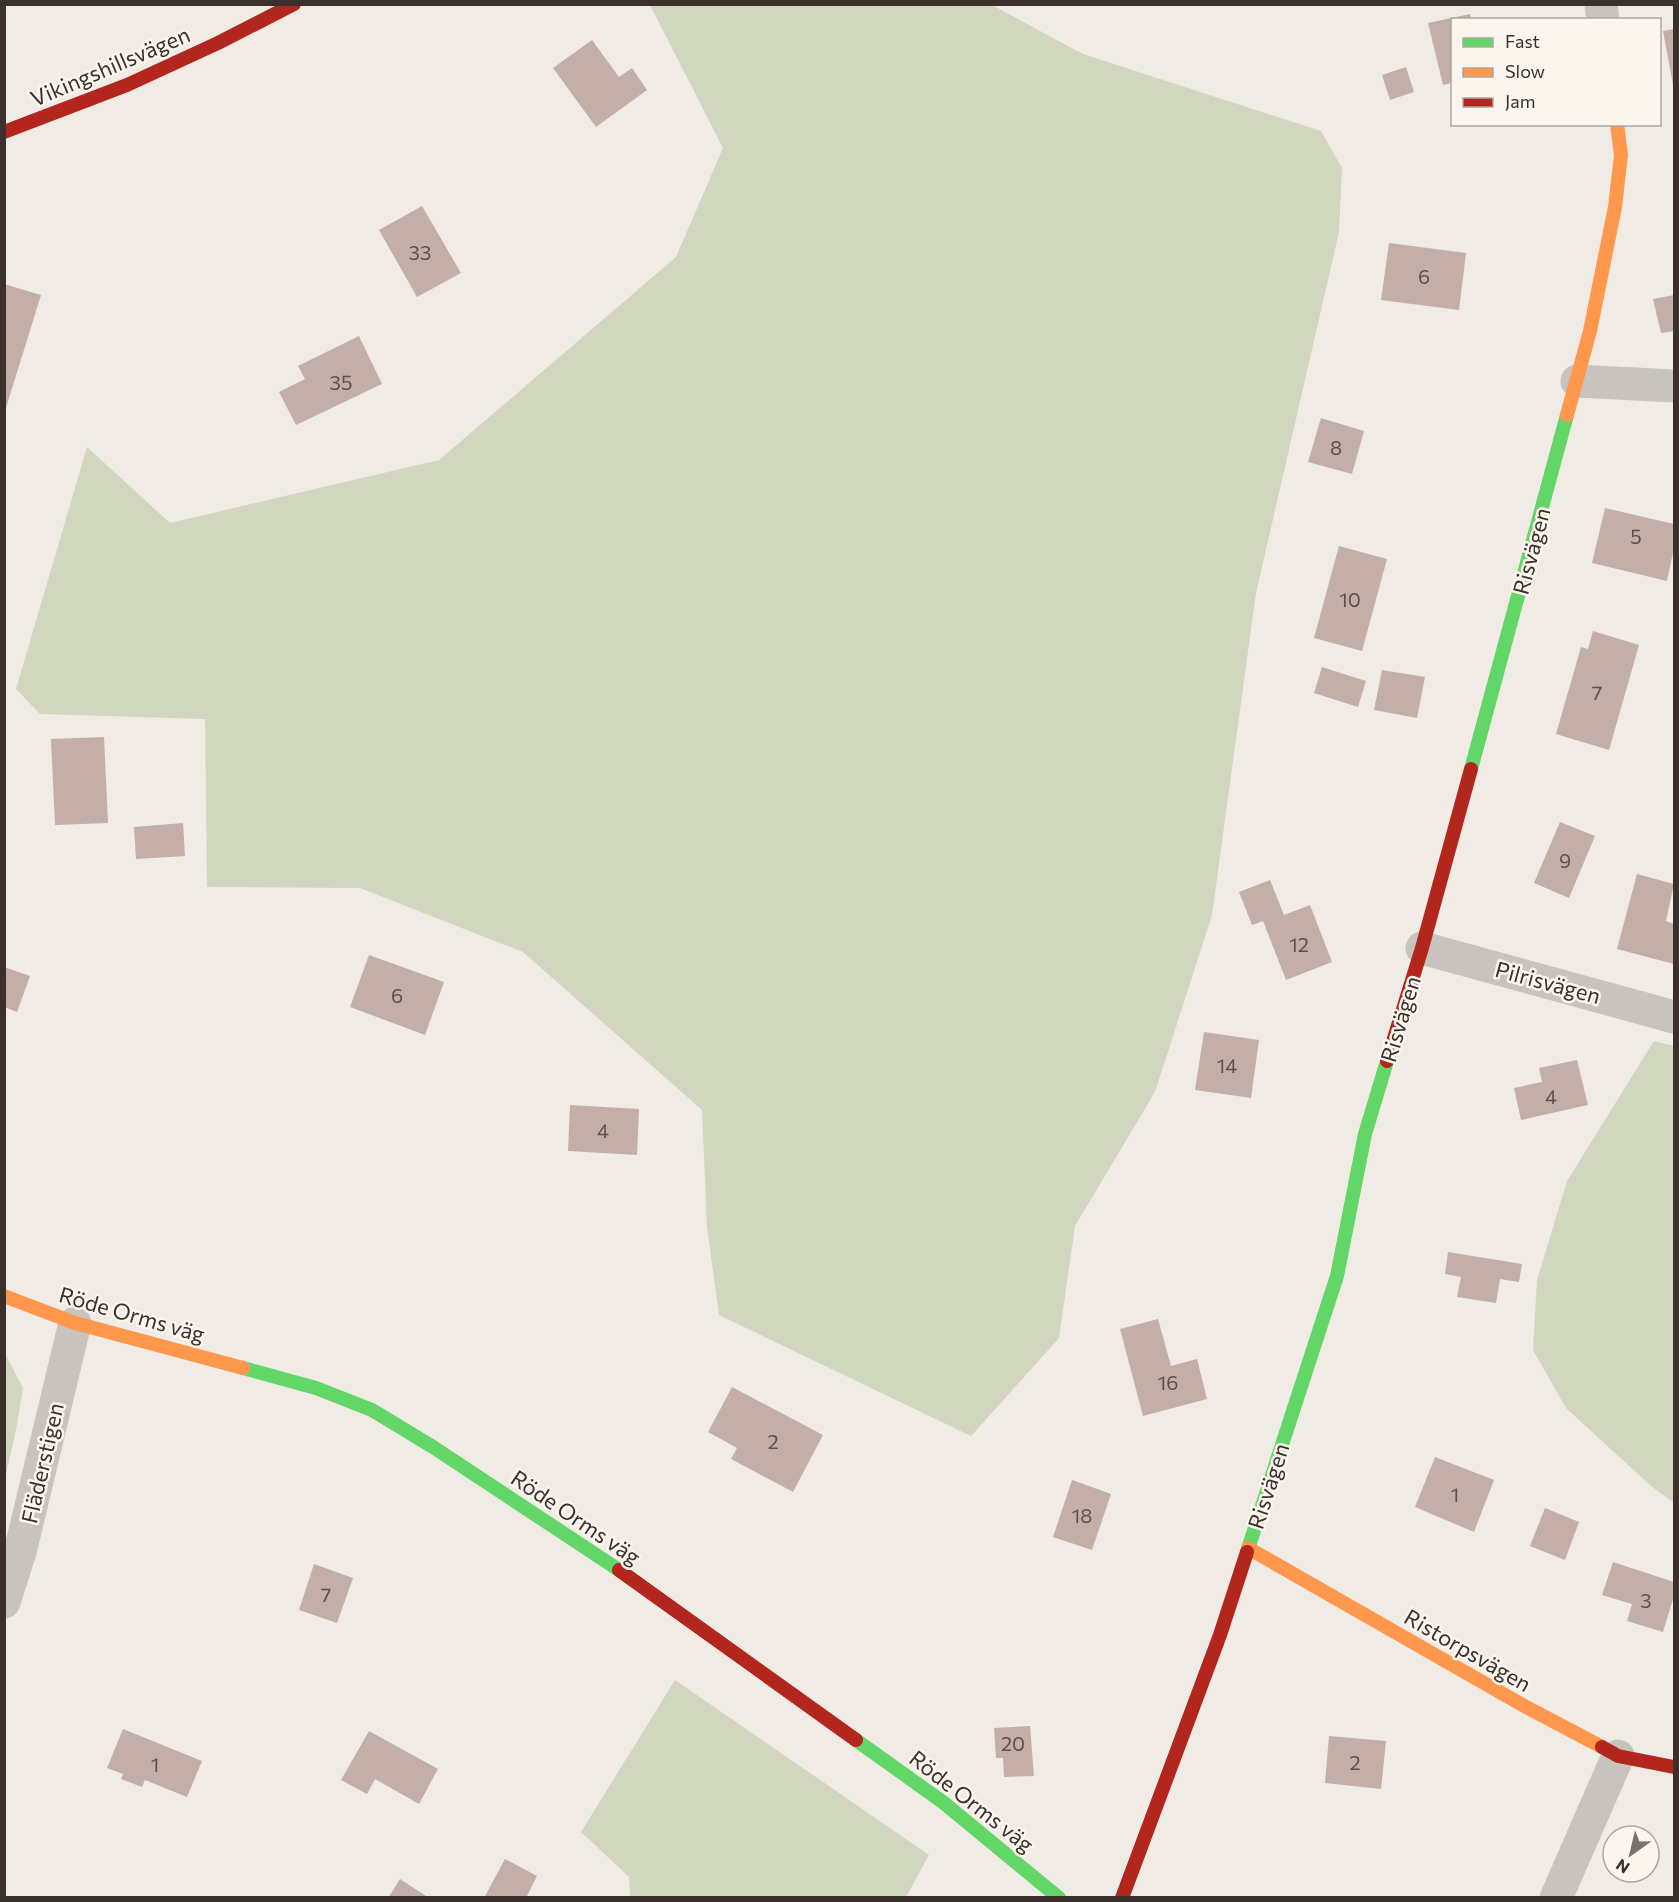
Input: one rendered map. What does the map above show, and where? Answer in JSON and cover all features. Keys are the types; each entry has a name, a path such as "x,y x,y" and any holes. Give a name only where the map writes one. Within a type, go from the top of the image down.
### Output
{"street":[{"name":"Vikingshillsvägen","path":"4,132 127,85 218,43 294,4"},
{"name":"Risvägen","path":"1122,1898 1220,1635 1337,1276 1365,1134 1422,948 1590,331 1615,207 1621,155 1617,126"},
{"path":"1577,381 1674,386"},
{"name":"Pilrisvägen","path":"1422,948 1674,1017"},
{"name":"Röde Orms väg","path":"4,1296 75,1323 316,1388 372,1410 433,1447 651,1593 944,1803 1059,1898"},
{"name":"Fläderstigen","path":"4,1602 21,1552 75,1323"},
{"name":"Ristorpsvägen","path":"1248,1548 1526,1707 1618,1756 1674,1767"},
{"path":"1556,1898 1618,1756"}],"green space":[{"path":"650,5 992,5 1083,54 1321,131 1342,168 1339,232 1256,593 1212,915 1155,1092 1075,1226 1059,1338 971,1436 719,1315 707,1226 702,1110 523,952 360,888 207,887 205,719 40,714 16,689 87,447 170,523 439,460 676,257 723,148"},
{"path":"1654,1041 1674,1046 1674,1503 1651,1486 1566,1408 1533,1350 1537,1280 1567,1181"},
{"path":"5,1353 23,1388 5,1479"},
{"path":"675,1680 929,1855 906,1897 630,1897 629,1877 581,1832"}],"building":[{"path":"1470,14 1471,18 1451,18"},
{"path":"1451,18 1451,83 1443,85 1428,23"},
{"path":"1674,29 1674,85 1673,85 1663,31"},
{"path":"592,40 619,77 632,68 647,90 596,127 553,68"},
{"path":"1406,67 1414,92 1390,100 1382,75"},
{"path":"422,206 461,273 417,297 379,230"},
{"path":"1389,243 1466,253 1459,310 1381,300"},
{"path":"4,284 41,295 5,411 4,411"},
{"path":"1674,295 1674,331 1661,333 1653,299"},
{"path":"359,336 382,384 296,425 279,392 305,379 298,366"},
{"path":"1321,418 1364,431 1352,474 1308,462"},
{"path":"1605,508 1674,524 1674,548 1667,581 1592,563"},
{"path":"1339,546 1387,559 1362,651 1314,638"},
{"path":"1593,631 1639,645 1609,750 1556,734 1581,647 1588,649"},
{"path":"1322,667 1366,681 1358,707 1314,693"},
{"path":"1382,670 1425,677 1417,718 1374,710"},
{"path":"104,737 108,823 55,825 51,739"},
{"path":"1560,822 1595,836 1569,898 1534,883"},
{"path":"183,823 185,856 136,859 134,827"},
{"path":"1637,874 1674,884 1666,921 1674,924 1674,964 1617,949"},
{"path":"1270,880 1284,915 1310,905 1332,962 1286,980 1263,921 1252,925 1239,892"},
{"path":"369,955 444,982 425,1035 350,1007"},
{"path":"4,967 30,976 17,1012 4,1007"},
{"path":"1204,1032 1259,1040 1251,1098 1195,1090"},
{"path":"1577,1060 1588,1105 1521,1120 1514,1088 1542,1082 1539,1068"},
{"path":"570,1105 639,1109 637,1155 568,1151"},
{"path":"1448,1252 1522,1264 1519,1282 1500,1279 1496,1303 1457,1297 1461,1277 1445,1274"},
{"path":"1158,1319 1171,1366 1197,1359 1207,1399 1143,1416 1120,1329"},
{"path":"732,1387 823,1435 793,1492 731,1459 737,1448 708,1432"},
{"path":"1435,1457 1494,1480 1474,1532 1415,1507"},
{"path":"1072,1480 1111,1494 1092,1550 1053,1537"},
{"path":"1545,1508 1579,1522 1565,1560 1530,1546"},
{"path":"1613,1562 1674,1582 1674,1596 1663,1632 1627,1621 1632,1604 1602,1595"},
{"path":"314,1564 353,1578 337,1623 299,1610"},
{"path":"1030,1726 1034,1776 1004,1777 1003,1758 996,1758 994,1728"},
{"path":"123,1729 202,1761 187,1797 145,1780 142,1787 121,1779 123,1774 107,1768"},
{"path":"369,1731 438,1769 419,1804 375,1779 367,1794 341,1780"},
{"path":"1329,1736 1386,1741 1381,1789 1325,1783"},
{"path":"505,1859 537,1876 526,1898 484,1898"},
{"path":"400,1879 429,1898 388,1898"}],"traffic: fast":[{"path":"1471,769 1567,415"},
{"path":"1247,1552 1337,1276 1365,1134 1387,1061"},
{"path":"243,1368 316,1388 372,1410 433,1447 619,1570"},
{"path":"856,1740 944,1803 1059,1898"}],"traffic: slow":[{"path":"1567,415 1590,331 1615,207 1621,155 1617,126"},
{"path":"4,1296 75,1323 243,1368"},
{"path":"1248,1548 1526,1707 1602,1747"}],"traffic: jam":[{"path":"4,132 127,85 218,43 294,4"},
{"path":"1387,1061 1422,948 1471,769"},
{"path":"1122,1898 1220,1635 1247,1552"},
{"path":"619,1570 856,1740"},
{"path":"1602,1747 1618,1756 1674,1767"}]}
